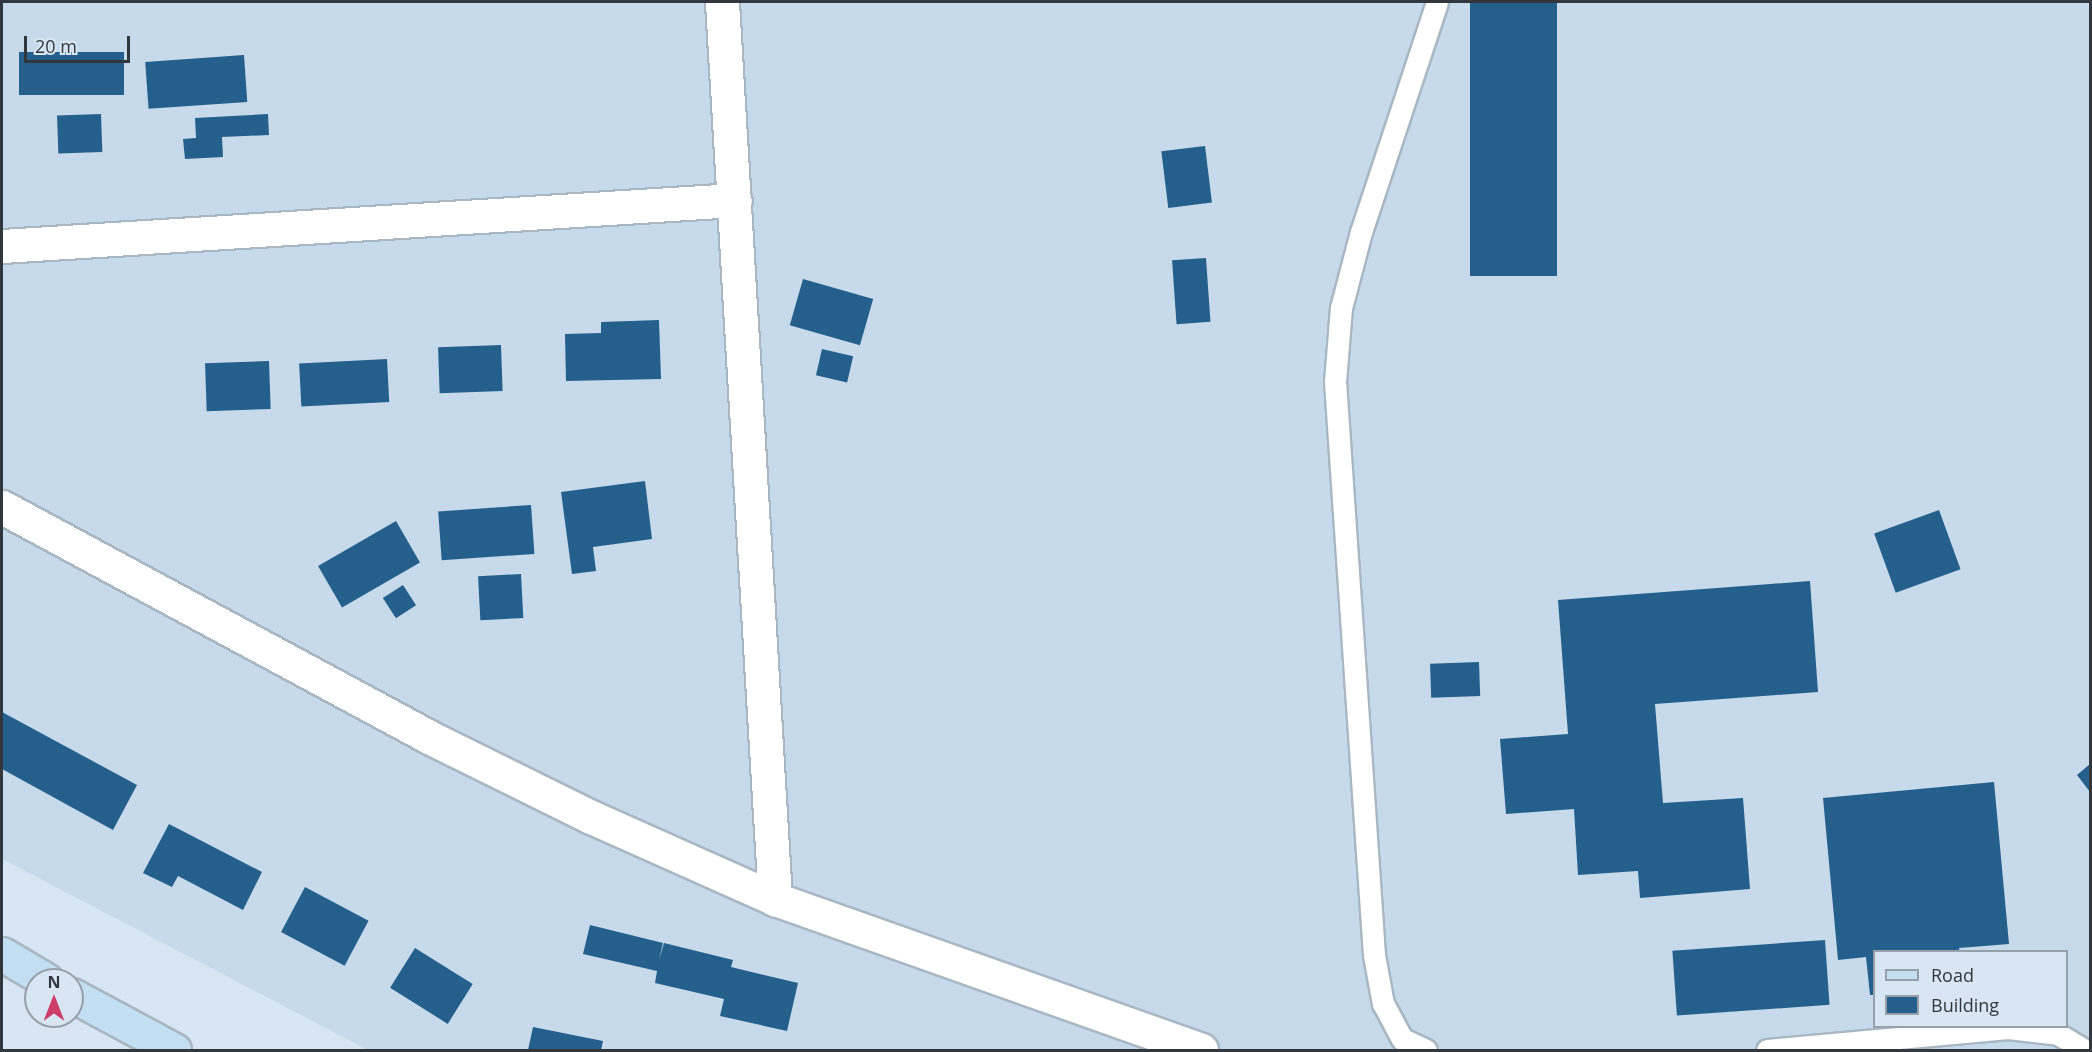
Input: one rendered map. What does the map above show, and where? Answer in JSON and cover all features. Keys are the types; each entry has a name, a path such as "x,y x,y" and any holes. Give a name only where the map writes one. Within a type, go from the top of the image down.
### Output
{"main road":[{"path":"2,954 26,968"},
{"path":"84,1001 174,1050"}],"street":[{"path":"722,2 775,900"},
{"path":"2,246 735,200"},
{"path":"2,507 429,737 591,817 775,900 1201,1050"}],"lane":[{"path":"1426,1050 1402,1039 1383,1004 1374,956 1335,382 1341,308 1361,232 1437,2"},
{"path":"1767,1050 2008,1028 2058,1034 2085,1050"}],"shaded area":[{"path":"2,2 2090,2 2090,1050 368,1050 2,859"}],"building":[{"path":"1470,2 1557,2 1557,276 1470,276"},
{"path":"19,52 124,52 124,95 19,95"},
{"path":"244,55 247,102 149,109 145,62"},
{"path":"101,114 102,152 58,154 57,116"},
{"path":"268,114 269,135 222,137 223,157 185,159 183,139 196,138 195,118"},
{"path":"1205,146 1212,203 1168,208 1161,151"},
{"path":"1206,258 1210,322 1177,324 1172,260"},
{"path":"803,279 873,299 860,345 790,325"},
{"path":"659,320 661,379 566,381 565,334 601,333 601,322"},
{"path":"501,345 503,391 440,393 438,347"},
{"path":"822,349 853,356 847,383 816,375"},
{"path":"387,359 389,402 301,407 299,364"},
{"path":"269,361 271,409 207,411 205,363"},
{"path":"645,481 652,539 593,547 596,571 572,574 561,492"},
{"path":"531,505 534,554 442,560 438,511"},
{"path":"1939,510 1961,569 1896,593 1874,534"},
{"path":"396,521 420,563 342,608 318,566"},
{"path":"521,574 523,618 480,620 478,576"},
{"path":"1810,581 1818,692 1655,704 1663,803 1743,798 1750,889 1640,898 1638,871 1578,875 1574,809 1506,814 1500,739 1568,734 1558,600"},
{"path":"403,585 416,605 396,618 383,598"},
{"path":"1479,662 1480,696 1431,698 1430,664"},
{"path":"2,712 137,785 113,830 2,769"},
{"path":"2090,764 2090,792 2077,775"},
{"path":"1994,782 2009,944 1959,948 1960,950 1873,950 1873,995 1870,995 1866,957 1838,960 1823,798"},
{"path":"169,824 262,872 243,910 178,876 172,887 143,873"},
{"path":"305,887 369,921 345,966 281,932"},
{"path":"590,925 663,943 659,960 664,943 733,960 731,967 798,983 787,1031 720,1016 724,999 655,983 657,971 583,954"},
{"path":"1825,940 1830,1005 1677,1016 1672,951"},
{"path":"415,948 473,984 448,1024 390,988"},
{"path":"533,1027 603,1041 601,1050 528,1050"}]}
